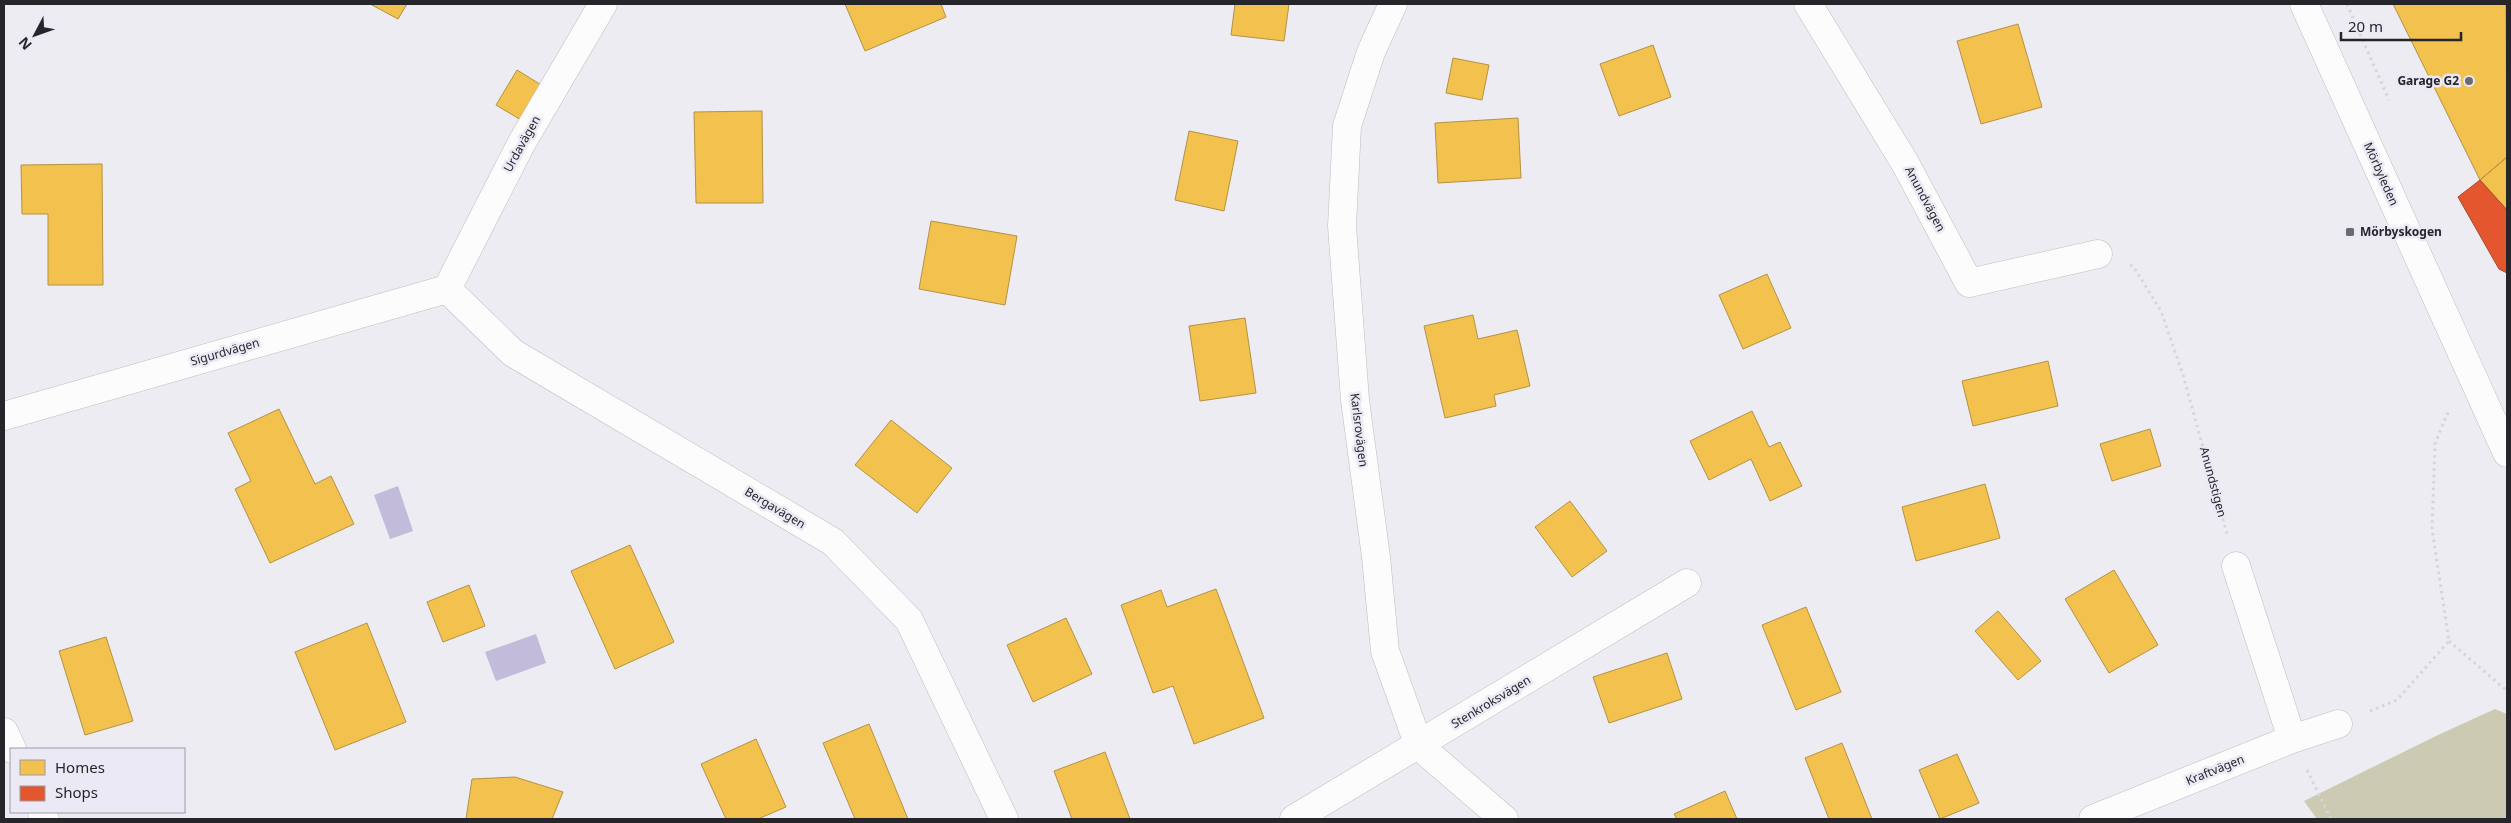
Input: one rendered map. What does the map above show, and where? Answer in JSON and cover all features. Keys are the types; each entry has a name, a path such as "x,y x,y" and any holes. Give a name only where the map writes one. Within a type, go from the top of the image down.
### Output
{"street":[{"name":"Urdavägen","path":"447,289 521,144 603,4"},
{"name":"Karlsrovägen","path":"1392,4 1371,52 1347,126 1342,226 1355,400 1376,557 1385,651 1419,746 1504,819"},
{"name":"Anundvägen","path":"1808,4 1906,163 1969,283 2098,254"},
{"name":"Mörbyleden","path":"2304,4 2507,453"},
{"name":"Sigurdvägen","path":"4,416 447,289"},
{"name":"Bergavägen","path":"447,289 513,353 833,542 909,620 1004,819"},
{"path":"2236,566 2292,739"},
{"name":"Stenkroksvägen","path":"1294,819 1419,746 1687,583"},
{"name":"Kraftvägen","path":"2093,819 2292,739 2338,724"},
{"path":"4,732 12,748"}],"path":[{"name":"Anundstigen","path":"2098,254 2133,266 2161,311 2183,375 2236,566"},
{"path":"2481,396 2447,414 2435,444 2432,529 2449,641 2507,690"},
{"path":"2338,724 2397,700 2449,641"},
{"path":"2292,739 2331,819"}],"shaded area":[{"path":"398,486 413,531 390,539 374,495"},
{"path":"536,634 546,663 496,681 485,652"},
{"path":"2495,709 2507,714 2507,819 2317,819 2304,801 2438,735"}],"building: Homes":[{"path":"370,4 407,4 398,19"},
{"path":"845,4 941,4 946,17 865,51"},
{"path":"1235,4 1289,4 1284,41 1231,35"},
{"name":"Garage G2","path":"2393,4 2506,4 2507,157 2480,180"},
{"path":"2018,24 2042,107 1981,124 1957,41"},
{"path":"1653,45 1671,97 1619,116 1600,64"},
{"path":"1453,58 1489,65 1482,100 1446,93"},
{"path":"517,70 548,89 526,123 496,105"},
{"path":"762,111 763,203 696,203 694,112"},
{"path":"1518,118 1521,178 1438,183 1435,123"},
{"path":"1189,131 1238,141 1224,211 1175,200"},
{"path":"2507,157 2507,210 2480,180"},
{"path":"102,164 103,285 48,285 48,214 22,214 21,165"},
{"path":"931,221 1017,236 1005,305 919,289"},
{"path":"1767,274 1791,328 1743,349 1719,295"},
{"path":"1473,315 1478,339 1517,330 1530,386 1494,395 1496,406 1445,418 1424,326"},
{"path":"1245,318 1256,393 1200,401 1189,326"},
{"path":"2048,361 2058,406 1973,426 1962,381"},
{"path":"279,409 315,484 331,476 354,524 270,563 235,489 251,481 228,433"},
{"path":"1752,411 1769,447 1780,442 1802,486 1770,501 1751,459 1709,480 1690,441"},
{"path":"891,420 952,468 917,513 855,465"},
{"path":"2150,429 2161,466 2112,481 2100,444"},
{"path":"1985,484 2000,538 1916,561 1902,507"},
{"path":"1570,501 1607,551 1572,577 1535,527"},
{"path":"630,545 674,642 615,669 571,571"},
{"path":"2114,570 2158,645 2109,673 2065,599"},
{"path":"469,585 485,626 443,642 427,602"},
{"path":"1216,589 1264,718 1194,744 1173,686 1153,693 1121,605 1161,590 1167,607"},
{"path":"1806,607 1841,692 1796,710 1762,625"},
{"path":"1998,611 2041,661 2018,680 1975,631"},
{"path":"1066,618 1092,674 1033,702 1007,645"},
{"path":"367,623 406,722 335,750 295,652"},
{"path":"106,637 133,721 85,735 59,651"},
{"path":"1667,653 1682,699 1609,723 1593,677"},
{"path":"869,724 908,819 855,819 823,743"},
{"path":"756,739 786,807 758,819 726,819 701,764"},
{"path":"1842,743 1872,819 1829,819 1805,758"},
{"path":"1105,752 1130,819 1072,819 1054,771"},
{"path":"1957,754 1979,803 1940,819 1919,770"},
{"path":"515,777 563,792 552,819 466,819 472,779"},
{"path":"1725,791 1737,819 1677,819 1674,814"}],"building: Shops":[{"path":"2480,180 2507,210 2507,273 2499,269 2458,197"}],"place":[{"name":"Garage G2","path":"2469,81"},
{"name":"Mörbyskogen","path":"2350,232"}]}
